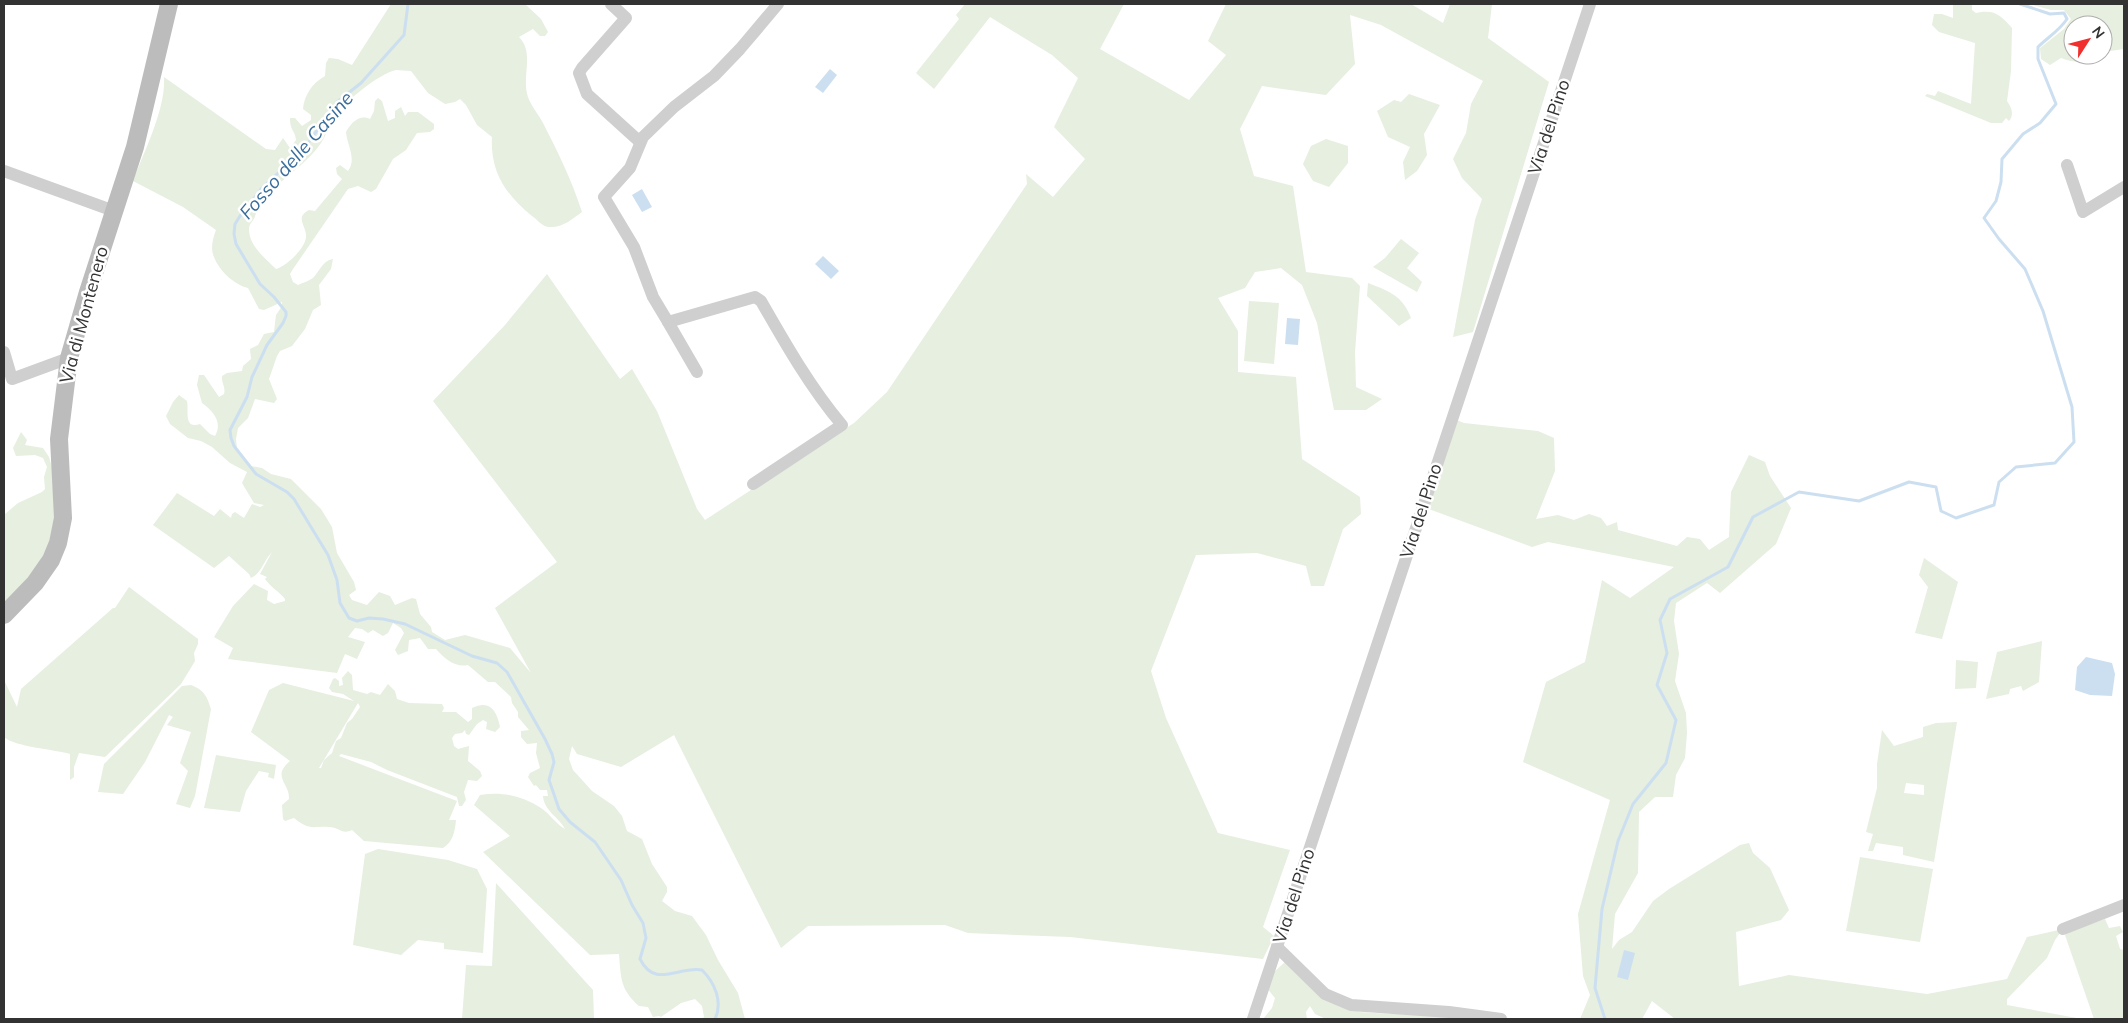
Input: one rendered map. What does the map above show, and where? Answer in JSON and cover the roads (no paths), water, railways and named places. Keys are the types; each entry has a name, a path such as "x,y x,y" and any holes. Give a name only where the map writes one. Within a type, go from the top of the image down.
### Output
{"street":[{"name":"Via di Montenero","path":"4,615 35,583 51,560 58,543 63,518 59,439 69,358 135,146 169,4"},
{"path":"611,4 626,18 582,68 580,73 587,94 640,142"},
{"path":"697,372 653,297 634,247 604,197 630,168 640,142 674,107 714,76 778,4"},
{"name":"Via del Pino","path":"1253,1019 1590,4"},
{"path":"2067,165 2083,212 2124,187"},
{"path":"4,171 114,211"},
{"path":"668,322 755,297 761,300 794,357 828,409 842,425 753,484"},
{"path":"4,352 12,379 69,358"},
{"path":"2063,929 2124,906"},
{"path":"1277,947 1325,994 1351,1005 1449,1012 1501,1019"}],"water":[{"path":"830,69 837,75 823,93 815,87"},
{"path":"642,189 652,207 642,212 632,195"},
{"path":"823,256 839,271 831,279 815,264"},
{"path":"1287,318 1300,319 1298,345 1285,344"},
{"path":"2086,657 2112,663 2115,674 2112,696 2090,695 2075,690 2077,667"},
{"path":"1624,950 1635,953 1628,980 1617,977"}],"waterway":[{"name":"Fosso delle Casine","path":"408,4 404,35 361,83 337,102 304,149 262,188 235,224 236,244 260,284 274,297 286,312 286,316 267,345 252,377 247,397 230,430 231,438 234,446 256,474 287,492 294,499 328,555 337,580 340,603 349,618 357,621 369,618 383,619 405,624 472,656 497,663 507,672 552,754 554,762 549,780 559,809 570,822 595,842 621,880 632,905 643,923 646,938 640,959 646,968 660,975 702,970 711,981 718,999 715,1019"},
{"path":"1605,1019 1595,988 1602,909 1618,841 1633,804 1666,763 1676,720 1657,685 1667,653 1660,620 1670,599 1728,567 1753,517 1799,492 1859,501 1909,482 1936,487 1941,511 1956,518 1994,505 1999,482 2016,467 2055,463 2074,442 2072,407 2043,311 2025,269 1984,218 1996,201 2001,182 2002,159 2023,134 2040,123 2056,104 2038,59 2038,47 2067,19 2064,13 2050,14 2020,4"}]}
